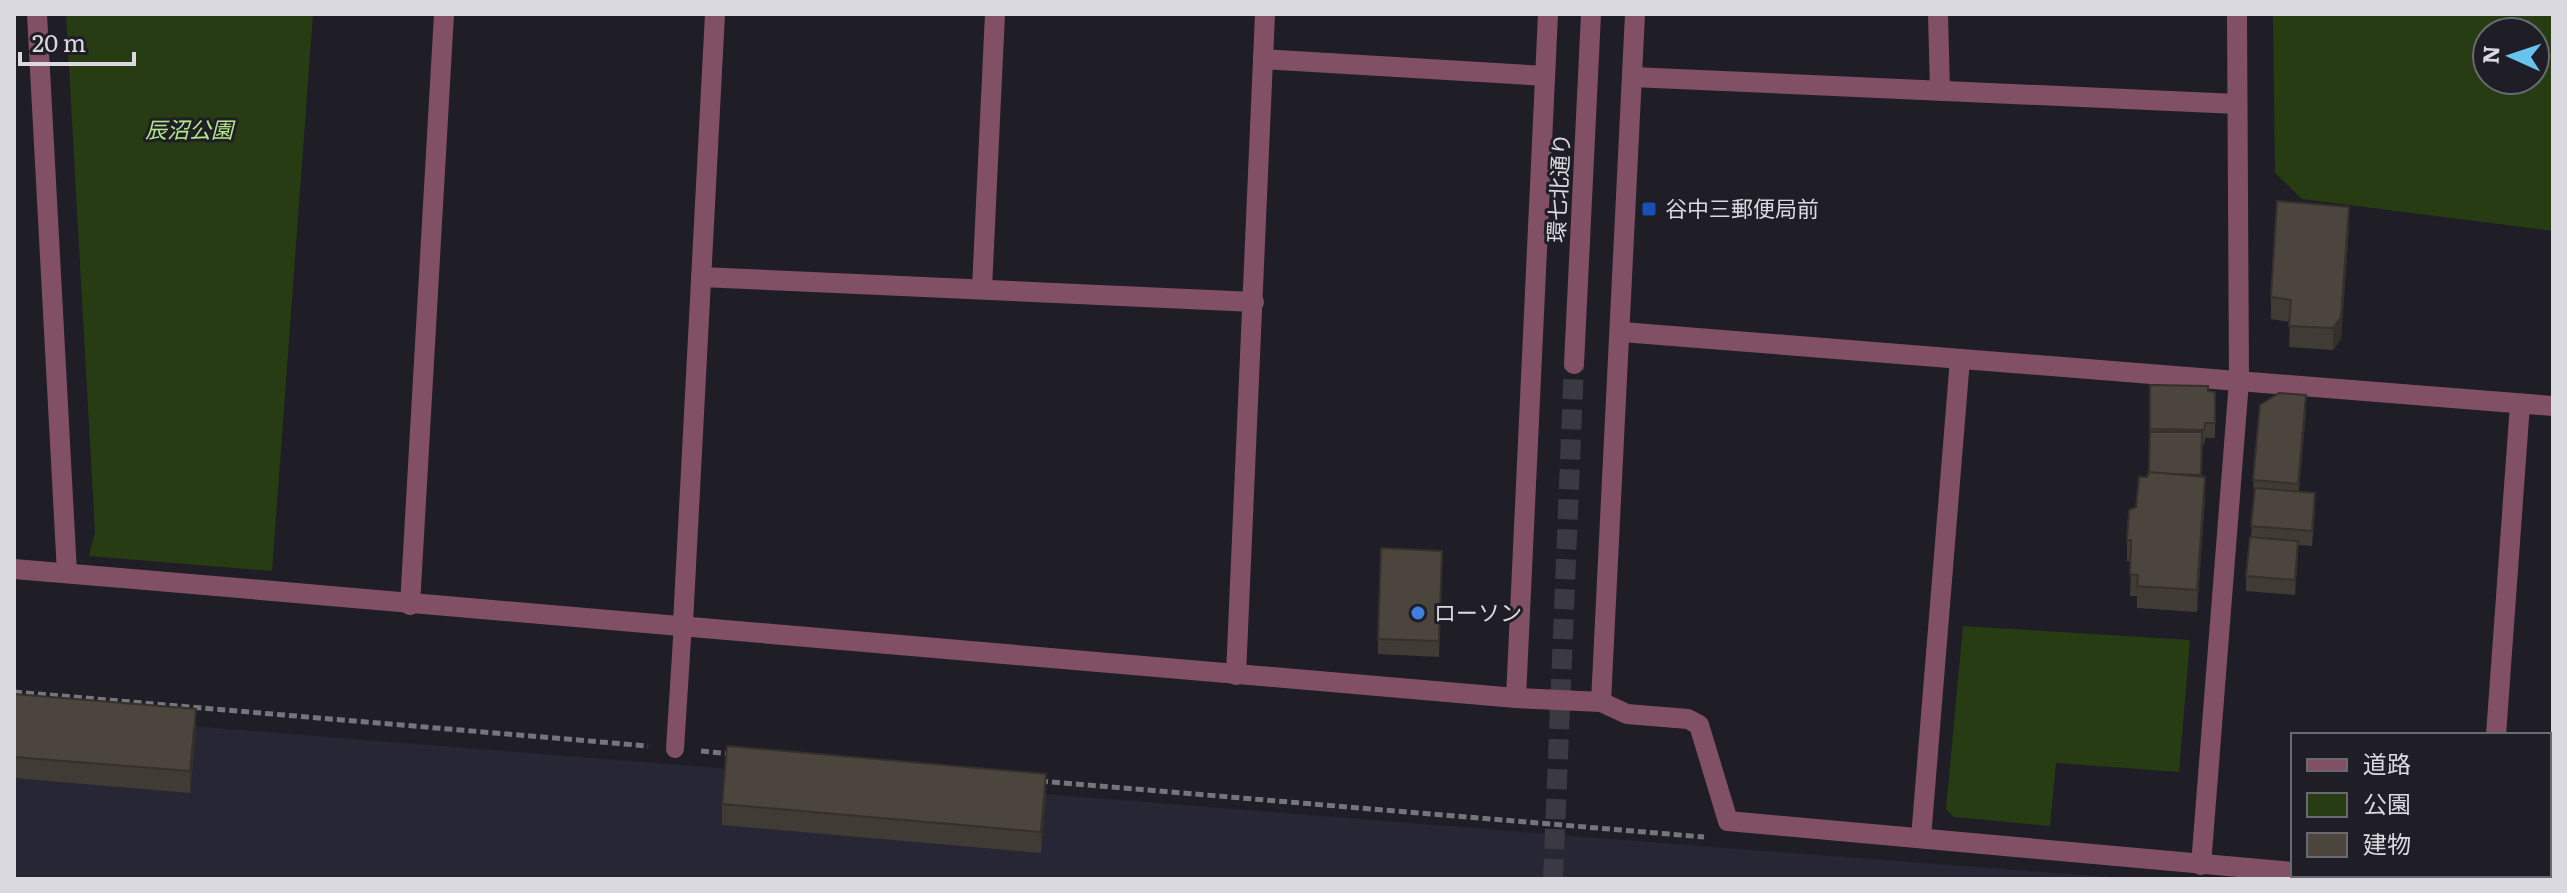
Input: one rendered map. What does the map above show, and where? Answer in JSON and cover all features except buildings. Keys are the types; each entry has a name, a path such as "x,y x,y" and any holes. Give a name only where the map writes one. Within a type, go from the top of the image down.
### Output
{"street":[{"path":"37,14 67,573"},
{"path":"410,605 444,14"},
{"path":"683,623 715,14"},
{"path":"982,288 995,14"},
{"path":"1236,675 1265,14"},
{"path":"1516,698 1548,14"},
{"name":"環七北通り","path":"1574,364 1591,14"},
{"path":"1601,702 1622,332 1635,14"},
{"path":"1938,14 1940,91"},
{"path":"2201,865 2239,381 2237,14"},
{"path":"1263,59 1545,76"},
{"path":"1632,77 2237,104"},
{"path":"701,277 1254,302"},
{"path":"1622,332 2553,406"},
{"path":"1921,838 1960,359"},
{"path":"2496,733 2520,404"},
{"path":"14,569 410,605 683,623 1236,675 1601,702 1627,714 1688,719 1699,725 1728,821 2291,872"},
{"path":"2366,877 2393,879"}],"lane":[{"path":"675,749 683,623"}],"path":[{"path":"14,692 739,754"},
{"path":"1039,780 1727,839 1728,821"}],"shaded area":[{"path":"14,712 1712,847 2139,879 14,879"}],"green space":[{"name":"辰沼公園","path":"66,14 313,14 272,571 89,556 95,532"},
{"path":"2273,14 2553,14 2553,231 2302,199 2275,173"},
{"path":"1963,626 2190,640 2179,772 2056,763 2050,826 1954,817 1946,809"}],"tunnel":[{"path":"1553,879 1574,364"}],"place":[{"name":"谷中三郵便局前","path":"1649,209"},
{"name":"ローソン","path":"1418,613"}]}
